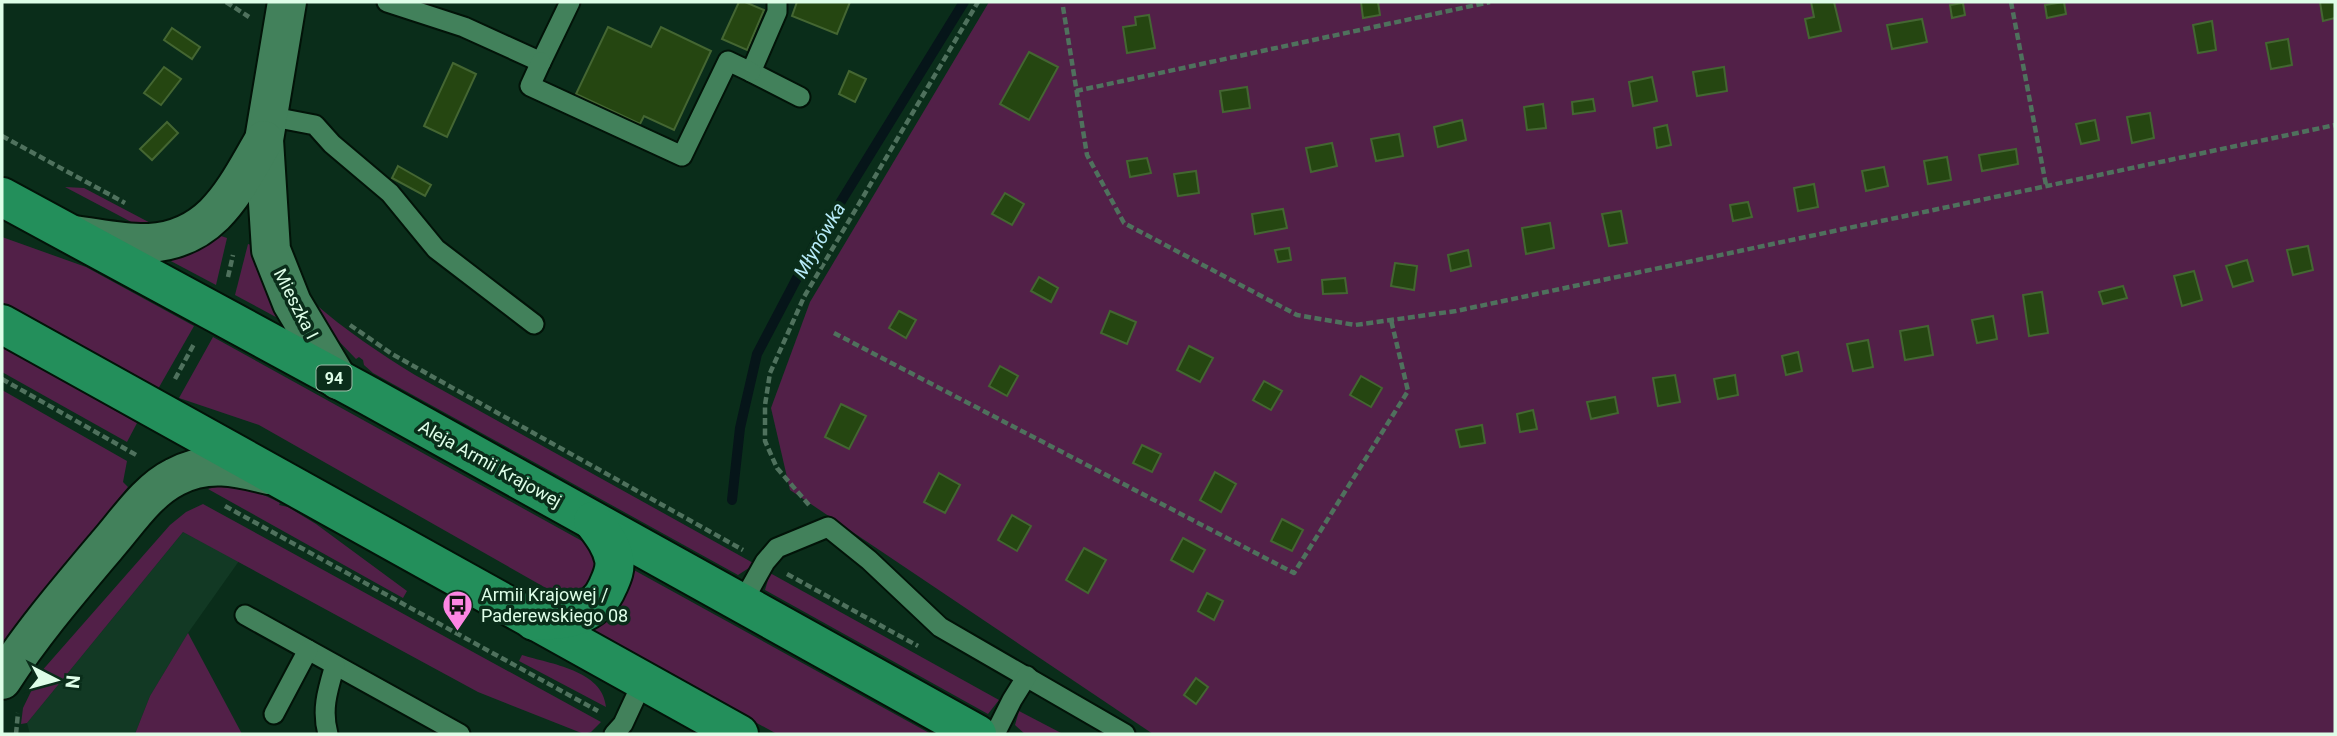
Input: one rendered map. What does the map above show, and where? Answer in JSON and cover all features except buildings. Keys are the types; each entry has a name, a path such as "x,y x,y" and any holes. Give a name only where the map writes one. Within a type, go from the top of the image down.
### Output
{"main road":[{"name":"Aleja Armii Krajowej","path":"2,197 977,734"},
{"path":"2,324 739,734"},
{"path":"534,621 570,619 590,610 606,592 615,562 610,545 593,521"}],"street":[{"name":"Mieszka I","path":"287,2 266,128 271,250 292,303 338,380"},
{"name":"Mieszka I","path":"74,235 149,243 191,233 207,223 230,198 266,128"},
{"path":"2,680 43,621 149,496 174,477 201,468 230,465 274,476"}],"lane":[{"path":"387,2 464,27 541,62"},
{"path":"570,2 530,86 682,156 728,61 800,97"},
{"path":"751,72 777,12 778,2"},
{"path":"266,128 315,125 332,144 390,193 436,249 534,324"},
{"path":"742,603 765,562 777,548 828,527 869,560 940,627 1125,734"},
{"path":"245,615 460,734"},
{"path":"274,714 308,650"},
{"path":"328,734 324,723 324,702 335,665"},
{"path":"995,734 1027,676"},
{"path":"619,729 643,681"}],"path":[{"path":"828,527 776,468 765,441 765,405 770,373 803,297 978,2"},
{"path":"1076,91 1490,2"},
{"path":"2011,2 2046,185"},
{"path":"1063,7 1087,155 1124,223 1297,315 1355,325 1456,311 2335,125"},
{"path":"2,136 132,206"},
{"path":"2,379 136,455 211,310"},
{"path":"834,334 1294,573 1408,391 1391,320"},
{"path":"392,354 921,648"},
{"path":"219,503 619,729"}],"shaded area":[{"path":"989,2 2335,2 2335,734 1153,734 790,490 771,408 810,302"},
{"path":"65,187 84,188 158,227 137,225"},
{"path":"212,233 227,238 216,285 167,259"},
{"path":"2,237 86,267 194,326 158,389 2,302"},
{"path":"248,244 261,248 287,323 235,295"},
{"path":"313,302 362,341 415,375 755,564 738,575 373,373 364,365 363,360 359,357 356,359 328,330"},
{"path":"213,337 582,541 589,548 595,562 591,577 572,594 553,592 259,425 179,398"},
{"path":"2,346 137,423 127,442 2,372"},
{"path":"2,390 127,461 123,482 128,487 2,645"},
{"path":"216,487 249,490 288,507 316,524 407,591 403,598 208,489"},
{"path":"203,504 601,722 591,732 584,734 478,692 183,532 27,723 21,724 23,708 40,673 170,525 186,512"},
{"path":"183,532 239,561 188,633 150,696 135,734 30,734 27,723"},
{"path":"632,569 931,734 777,734 589,631"},
{"path":"770,573 999,700 988,714 765,590"},
{"path":"188,633 242,734 135,734 150,696"},
{"path":"522,655 573,670 585,677 596,685 603,695 606,707 519,661"},
{"path":"1019,711 1063,734 1025,734 1015,725"}],"waterway":[{"name":"Młynówka","path":"732,500 740,428 757,354 816,242 964,2"}],"place":[{"name":"Armii Krajowej / Paderewskiego 08","path":"458,632"}]}
